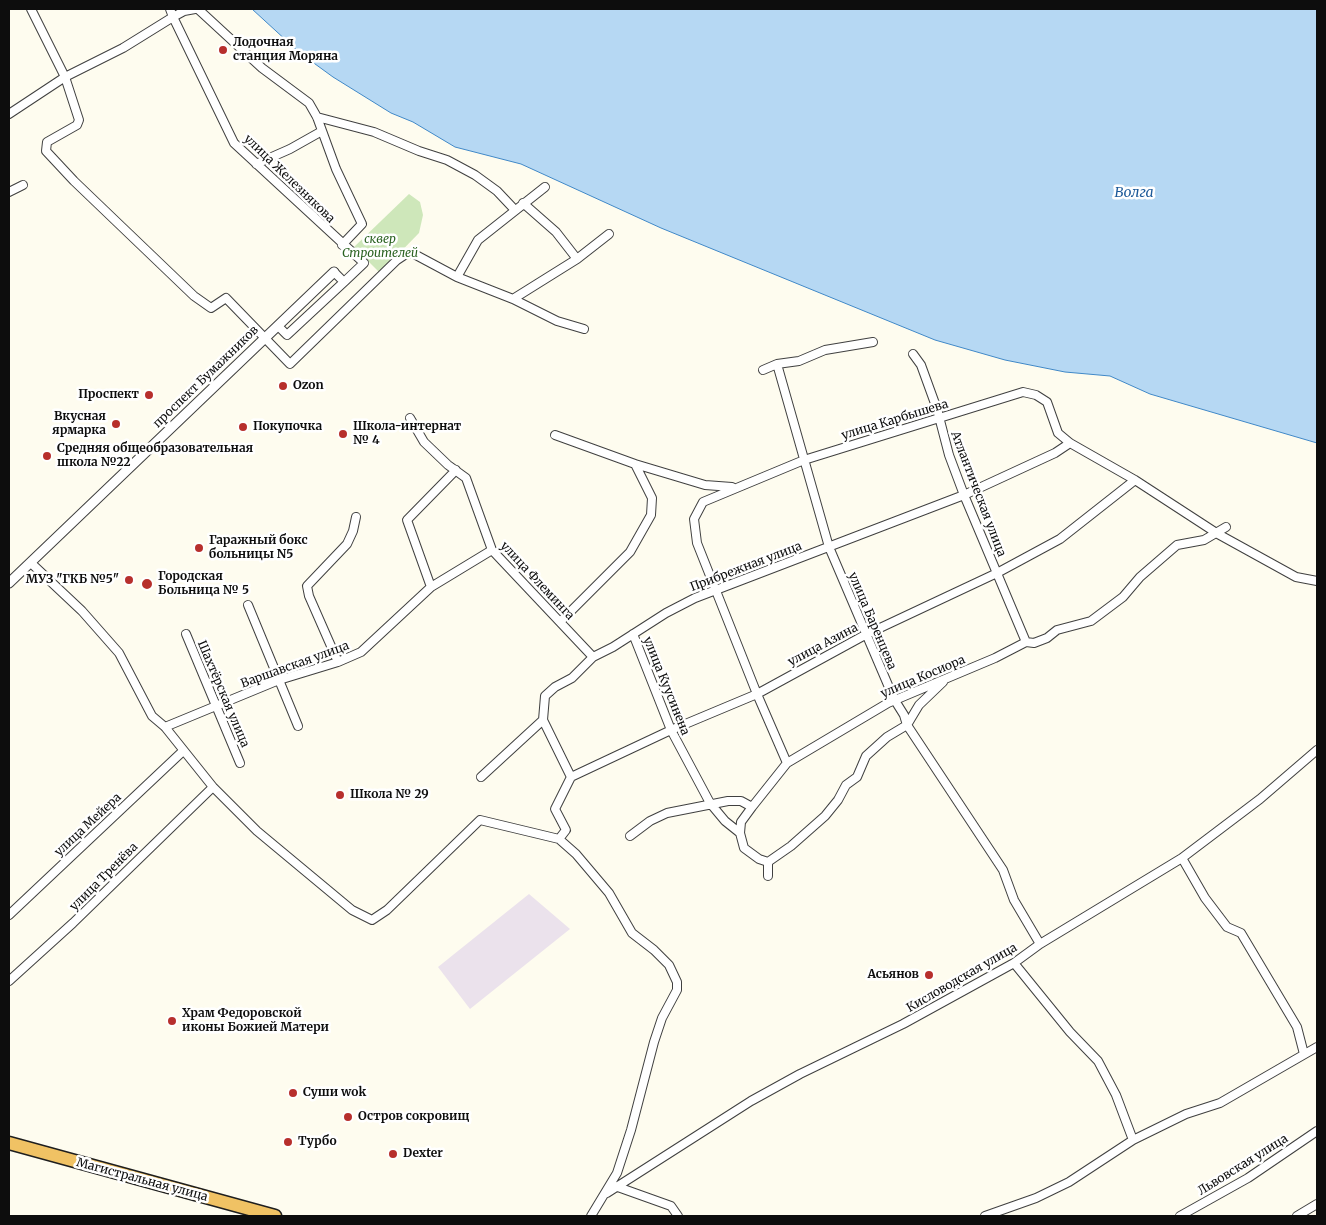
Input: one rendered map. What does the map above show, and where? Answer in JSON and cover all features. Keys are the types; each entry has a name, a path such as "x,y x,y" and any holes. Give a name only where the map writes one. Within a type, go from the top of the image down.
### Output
{"highway":[{"name":"Магистральная улица","path":"9,1143 271,1216"}],"street":[{"path":"31,9 65,77 79,120 77,125 47,142 46,151 74,181 194,296 211,308 226,298 290,364 397,260 406,254 414,254 457,277 513,299 557,321 584,328"},
{"path":"170,9 173,17"},
{"path":"9,114 65,77 123,48 184,11 196,9 262,68 309,102 317,117 336,169 362,224 342,245"},
{"name":"улица Железнякова","path":"173,17 234,143 342,245 364,263 344,282"},
{"path":"317,117 374,132 419,152 447,160 475,175 497,191 514,209"},
{"path":"256,164 290,149 322,131"},
{"path":"9,192 24,185"},
{"path":"457,277 478,240 514,209 545,187"},
{"path":"523,203 556,232 577,259"},
{"path":"513,299 577,259 609,234"},
{"path":"278,326 287,336 344,282 334,272"},
{"name":"проспект Бумажников","path":"9,583 334,272"},
{"path":"763,370 777,364 799,361 825,350 873,342"},
{"name":"Атлантическая улица","path":"913,354 921,365 964,495 1026,642"},
{"name":"улица Баренцева","path":"777,364 829,547 865,635 894,699 904,715 907,725 1003,870 1014,900 1040,944"},
{"name":"улица Карбышева","path":"787,763 756,694 697,543 694,519 702,502 804,460 1023,392 1036,395 1048,402 1058,433 1070,443 1136,480 1218,534 1296,577 1317,581"},
{"name":"улица Флеминга","path":"410,418 424,442 466,478 492,550 593,658"},
{"path":"556,435 635,464 705,485 738,486"},
{"name":"Прибрежная улица","path":"543,720 545,696 572,678 593,658 666,613 695,598 964,495 1055,453 1070,443"},
{"path":"560,622 630,552 651,515 652,498 635,464"},
{"path":"431,588 407,520 456,470"},
{"name":"улица Азина","path":"572,778 671,730 756,694 865,635 997,573 1060,539 1136,480"},
{"path":"338,662 309,596 307,586 347,544 354,530 356,517"},
{"name":"улица Косиора","path":"740,834 741,822 787,763 894,699 995,658 1026,642 1034,644 1048,638 1057,630 1091,621 1123,597 1140,577 1177,544 1204,540 1218,534 1226,527"},
{"name":"Варшавская улица","path":"165,727 279,680 338,662 361,652 431,588 492,550"},
{"path":"31,563 82,611 119,653 152,716 165,727 213,787 256,831 352,910 372,920 407,892 480,820 559,838 609,894 632,933 654,950 669,965 677,982 677,990 662,1018 654,1042 631,1130 617,1173 591,1216"},
{"path":"248,605 298,726"},
{"name":"Шахтёрская улица","path":"186,634 240,763"},
{"name":"улица Куусинена","path":"633,634 671,730 710,803 725,821 740,834 744,848 759,860 768,862"},
{"path":"768,876 768,862 791,846 825,816 838,800 846,785 858,777 866,756 887,737 907,725 919,705 948,677"},
{"path":"481,777 543,720 572,778 555,809 566,830 559,838"},
{"name":"улица Мейера","path":"9,915 183,750"},
{"name":"Кисловодская улица","path":"600,1199 615,1186 751,1101 800,1074 903,1024 1014,963 1040,944 1182,858 1260,799 1317,750"},
{"name":"улица Тренёва","path":"9,981 74,923 213,787"},
{"path":"630,836 650,820 667,813 710,803 741,801 752,807"},
{"path":"1182,858 1205,898 1227,927 1240,933 1297,1027 1304,1054"},
{"path":"1014,963 1070,1032 1098,1061 1116,1095 1133,1140"},
{"path":"985,1216 1036,1198 1069,1182 1133,1140 1186,1114 1220,1103 1317,1047"},
{"name":"Львовская улица","path":"1180,1216 1248,1178 1317,1131"},
{"path":"615,1186 670,1206 678,1216"},
{"path":"1297,1216 1317,1204"}],"shaded area":[{"path":"529,894 570,929 470,1009 438,967"}],"green space":[{"name":"сквер Строителей","path":"409,194 420,202 423,215 419,233 380,273 354,247"}],"water":[{"name":"Волга","path":"252,9 1317,9 1317,443 1150,394 1110,376 1065,372 1005,360 935,340 661,228 521,164 455,147 413,122 391,113 333,77 300,53"}],"place":[{"name":"Лодочная станция Моряна","path":"223,50"},
{"name":"Ozon","path":"283,386"},
{"name":"Проспект","path":"149,395"},
{"name":"Вкусная ярмарка","path":"116,424"},
{"name":"Покупочка","path":"243,427"},
{"name":"Школа-интернат № 4","path":"343,434"},
{"name":"Средняя общеобразовательная школа №22","path":"47,456"},
{"name":"Гаражный бокс больницы N5","path":"199,548"},
{"name":"МУЗ \"ГКБ №5\"","path":"129,580"},
{"name":"Городская Больница № 5","path":"147,584"},
{"name":"Школа № 29","path":"340,795"},
{"name":"Асьянов","path":"929,975"},
{"name":"Храм Федоровской иконы Божией Матери","path":"172,1021"},
{"name":"Суши wok","path":"293,1093"},
{"name":"Остров сокровищ","path":"348,1117"},
{"name":"Турбо","path":"288,1142"},
{"name":"Dexter","path":"393,1154"}]}
